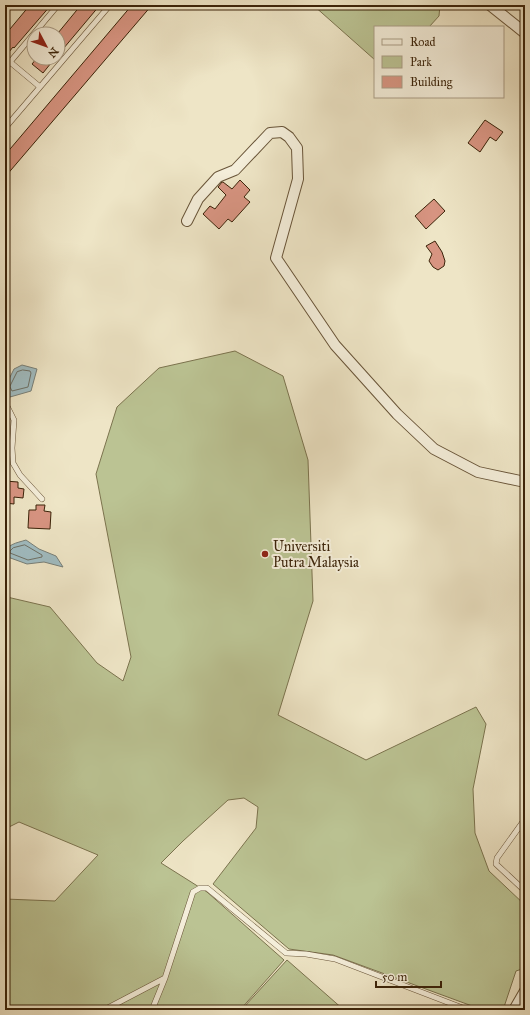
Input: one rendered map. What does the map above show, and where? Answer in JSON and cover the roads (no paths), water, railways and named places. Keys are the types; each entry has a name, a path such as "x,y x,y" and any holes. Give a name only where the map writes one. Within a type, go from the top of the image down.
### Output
{"street":[{"path":"490,5 525,33"},
{"path":"187,221 198,199 218,177 235,170 270,133 282,132 290,136 297,148 298,179 276,258 335,345 397,414 434,448 478,472 525,482"},
{"path":"514,1010 525,991"}],"lane":[{"path":"5,68 58,5"},
{"path":"5,128 110,5"},
{"path":"10,62 40,87"},
{"path":"5,402 14,420 12,448 13,463 20,474 42,499"},
{"path":"525,819 496,858 496,864 525,891"},
{"path":"152,1010 166,978 193,892 200,888 207,888 286,953 306,954 335,959 468,1010"},
{"path":"104,1010 166,978"}],"water":[{"path":"22,365 37,369 31,391 10,397 5,387 14,369"},
{"path":"26,540 39,549 56,556 63,567 44,562 27,564 5,556 9,546"}],"place":[{"name":"Universiti Putra Malaysia","path":"265,554"}]}
